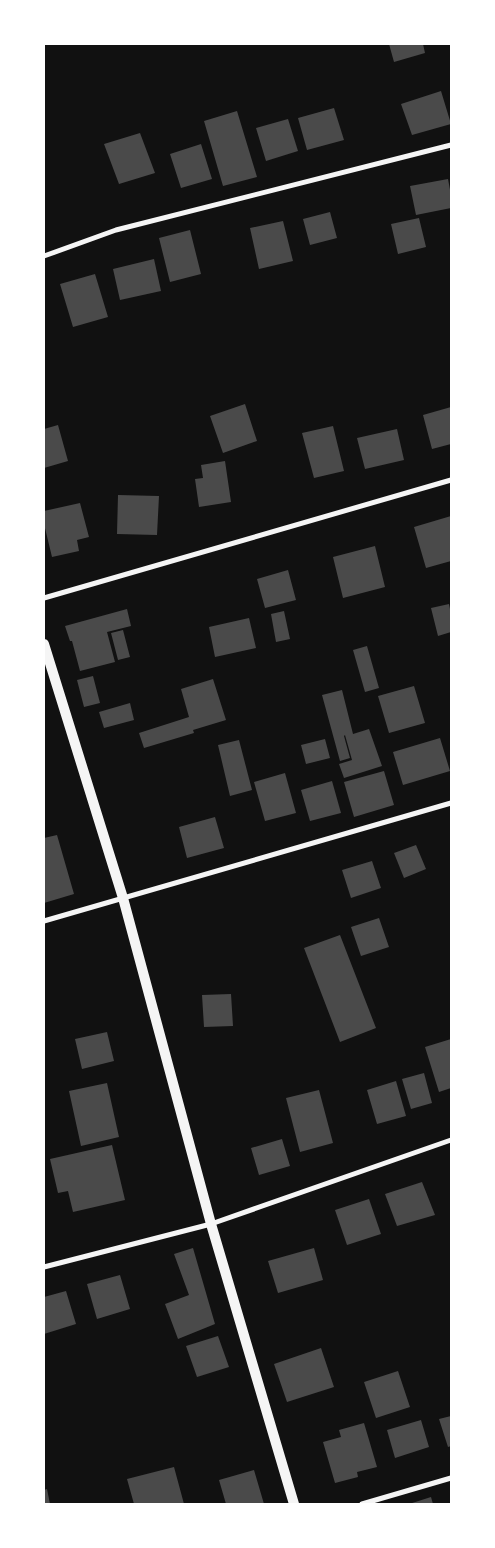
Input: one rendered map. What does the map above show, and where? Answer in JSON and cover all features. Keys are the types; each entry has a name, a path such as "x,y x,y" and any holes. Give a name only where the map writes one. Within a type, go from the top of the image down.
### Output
{"main road":[{"path":"44,644 123,898 211,1224 294,1504"}],"street":[{"path":"44,256 116,230 451,145"},
{"path":"44,598 451,480"},
{"path":"44,921 451,803"},
{"path":"44,1268 211,1224 451,1140"},
{"path":"362,1504 451,1478"}],"building":[{"path":"389,44 423,44 425,53 394,62"},
{"path":"441,91 451,124 412,135 401,104"},
{"path":"334,108 344,140 307,150 298,118"},
{"path":"237,111 257,177 223,186 204,121"},
{"path":"288,119 298,151 266,161 256,128"},
{"path":"140,133 155,173 119,184 104,144"},
{"path":"201,144 212,179 181,188 170,154"},
{"path":"448,179 451,208 416,215 410,186"},
{"path":"330,212 337,238 310,245 303,219"},
{"path":"419,218 426,247 398,254 391,224"},
{"path":"283,221 293,261 259,269 250,228"},
{"path":"190,230 201,274 170,282 159,238"},
{"path":"154,259 161,291 120,300 113,269"},
{"path":"95,274 108,317 73,327 60,284"},
{"path":"245,404 257,441 223,453 210,416"},
{"path":"451,407 451,444 432,449 423,415"},
{"path":"58,425 68,461 44,468 44,429"},
{"path":"333,426 344,471 314,478 302,433"},
{"path":"397,429 404,460 365,469 357,438"},
{"path":"225,461 231,502 199,507 195,479 203,478 201,465"},
{"path":"118,495 159,496 157,535 117,534"},
{"path":"80,503 89,537 77,540 79,551 52,557 44,524 44,511"},
{"path":"451,516 451,561 426,568 414,527"},
{"path":"375,546 385,587 343,598 333,557"},
{"path":"288,570 296,600 265,608 257,579"},
{"path":"449,604 451,632 438,636 431,608"},
{"path":"127,609 131,626 107,632 115,662 80,671 72,641 70,641 65,626"},
{"path":"284,611 290,639 276,642 271,614"},
{"path":"249,618 256,648 215,657 209,627"},
{"path":"123,630 130,657 118,660 111,633"},
{"path":"367,646 379,688 365,692 353,650"},
{"path":"93,676 100,703 84,707 77,680"},
{"path":"213,679 226,720 193,730 194,733 144,748 139,733 189,717 181,689"},
{"path":"414,686 425,723 389,733 378,696"},
{"path":"342,690 353,734 369,729 382,766 344,778 339,764 352,760 345,735 350,758 340,761 322,695"},
{"path":"130,703 134,720 104,728 99,712"},
{"path":"440,738 450,771 403,785 393,752"},
{"path":"325,739 330,758 306,764 301,745"},
{"path":"239,740 252,790 230,796 218,745"},
{"path":"384,771 394,805 354,817 344,782"},
{"path":"285,773 296,813 265,821 254,782"},
{"path":"332,781 341,813 310,821 301,790"},
{"path":"215,817 224,848 187,858 179,827"},
{"path":"57,835 74,894 44,903 44,838"},
{"path":"416,845 426,869 404,878 394,853"},
{"path":"372,861 381,888 351,898 342,870"},
{"path":"379,918 389,947 361,956 351,927"},
{"path":"340,935 376,1028 340,1042 304,948"},
{"path":"231,994 233,1026 204,1027 202,995"},
{"path":"107,1032 114,1061 82,1069 75,1039"},
{"path":"451,1039 451,1088 439,1092 425,1047"},
{"path":"424,1073 432,1103 411,1109 402,1079"},
{"path":"396,1081 406,1116 377,1124 367,1090"},
{"path":"107,1083 119,1137 81,1146 69,1091"},
{"path":"319,1090 333,1143 300,1152 286,1098"},
{"path":"282,1139 290,1166 259,1175 251,1148"},
{"path":"112,1145 125,1200 73,1212 68,1191 58,1193 50,1159"},
{"path":"422,1182 435,1215 397,1226 385,1194"},
{"path":"369,1199 381,1234 347,1245 335,1210"},
{"path":"193,1248 215,1324 178,1339 165,1304 189,1295 174,1254"},
{"path":"314,1248 323,1280 278,1293 268,1261"},
{"path":"120,1275 130,1309 97,1319 87,1284"},
{"path":"66,1291 76,1324 44,1334 44,1297"},
{"path":"218,1336 229,1367 197,1377 186,1346"},
{"path":"321,1348 334,1387 287,1402 274,1364"},
{"path":"398,1371 410,1407 376,1418 364,1382"},
{"path":"451,1416 451,1446 448,1447 439,1419"},
{"path":"421,1420 429,1447 395,1458 387,1430"},
{"path":"364,1423 377,1467 357,1472 358,1477 335,1483 323,1442 341,1437 339,1430"},
{"path":"174,1467 184,1504 134,1504 127,1479"},
{"path":"254,1470 264,1504 226,1504 219,1480"},
{"path":"47,1489 50,1504 44,1504 44,1490"},
{"path":"431,1497 433,1504 409,1504"}]}
